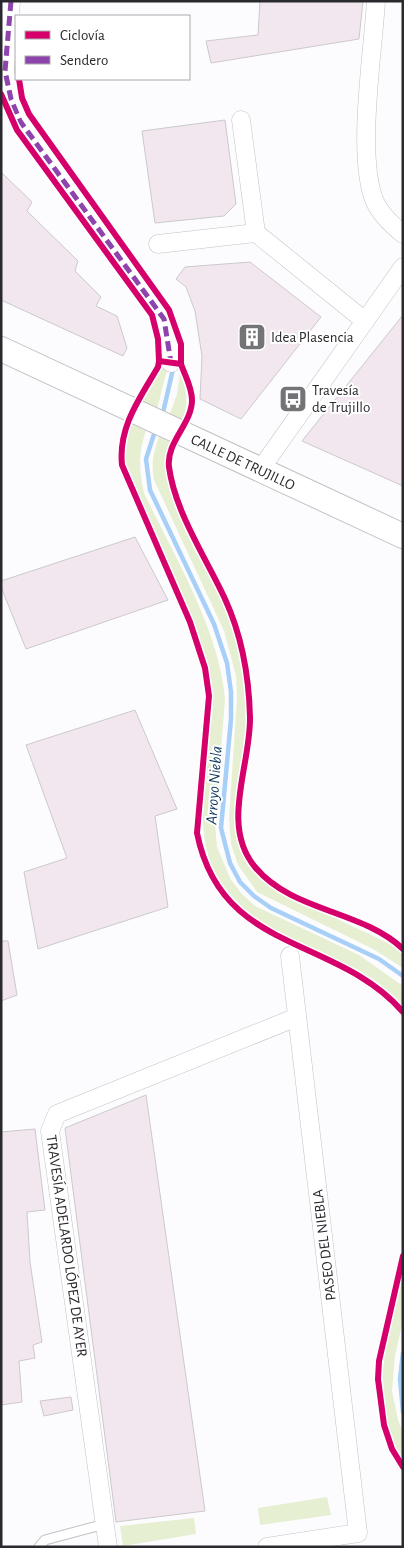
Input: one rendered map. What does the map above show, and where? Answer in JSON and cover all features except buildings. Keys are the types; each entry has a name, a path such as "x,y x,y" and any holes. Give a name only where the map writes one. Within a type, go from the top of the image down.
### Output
{"main road":[{"name":"CALLE DE TRUJILLO","path":"1,349 403,536"}],"street":[{"path":"11,1 5,71 11,99 20,121 164,319 171,363"},
{"path":"376,1 366,141 369,180 376,203 389,223 403,234"},
{"path":"241,120 256,233 365,321"},
{"path":"158,244 256,233"},
{"path":"260,470 403,267"},
{"name":"PASEO DEL NIEBLA","path":"267,1547 358,1533 290,956"},
{"name":"TRAVESÍA ADELARDO LÓPEZ DE AYER","path":"108,1547 50,1130 57,1114 297,1017"}],"lane":[{"path":"39,1547 45,1540 105,1524"}],"green space":[{"path":"165,365 168,365 157,410 139,402"},
{"path":"180,372 186,397 186,409 182,422 169,416 177,394"},
{"path":"130,423 146,431 140,462 144,493 194,594 214,647 221,674 225,700 215,824 217,847 230,878 241,893 255,906 359,955 403,986 403,1006 384,987 363,973 269,929 249,915 231,898 218,879 209,859 203,818 203,797 213,703 210,673 198,637 125,464 123,447"},
{"path":"159,437 171,443 166,460 175,500 228,615 239,649 245,682 248,716 235,818 239,842 246,860 257,874 293,898 394,946 403,954 403,968 373,949 257,892 238,865 231,844 229,819 237,698 236,676 224,631 154,480 153,458"},
{"path":"403,1268 403,1320 395,1356 392,1391 398,1420 403,1432 403,1460 392,1437 385,1413 383,1389 384,1365 391,1316"},
{"path":"327,1497 331,1515 260,1525 258,1508"},
{"path":"194,1518 196,1534 123,1546 120,1526"}],"waterway":[{"name":"Arroyo Niebla","path":"162,417 173,369"},
{"name":"Arroyo Niebla","path":"156,428 146,459 150,490 214,624 227,663 231,692 231,719 221,828 230,863 240,882 254,896 271,908 379,959 403,976"},
{"name":"Arroyo Niebla","path":"403,1353 400,1379 403,1412"}],"marked path":[{"path":"11,1 5,71 11,99 20,121 164,319 171,363"}],"cycle path":[{"path":"19,80 22,98 29,114 169,310 181,344 181,364"},
{"path":"1,94 17,130 152,315 158,339 159,361"},
{"path":"403,949 386,936 368,926 307,902 270,882 255,867 245,850 240,833 238,814 249,736 250,717 246,672 240,642 231,613 184,518 172,484 169,458 171,449 191,409 191,391 181,364 159,361 158,367 127,425 123,438 122,465 190,622 205,668 209,696 197,833 210,872 230,901 255,923 346,969 376,987 403,1012"},
{"path":"403,1256 379,1361 378,1379 384,1425 392,1449 403,1467"}],"place":[{"name":"Idea Plasencia","path":"252,337"},
{"name":"Travesía de Trujillo","path":"293,399"}]}
